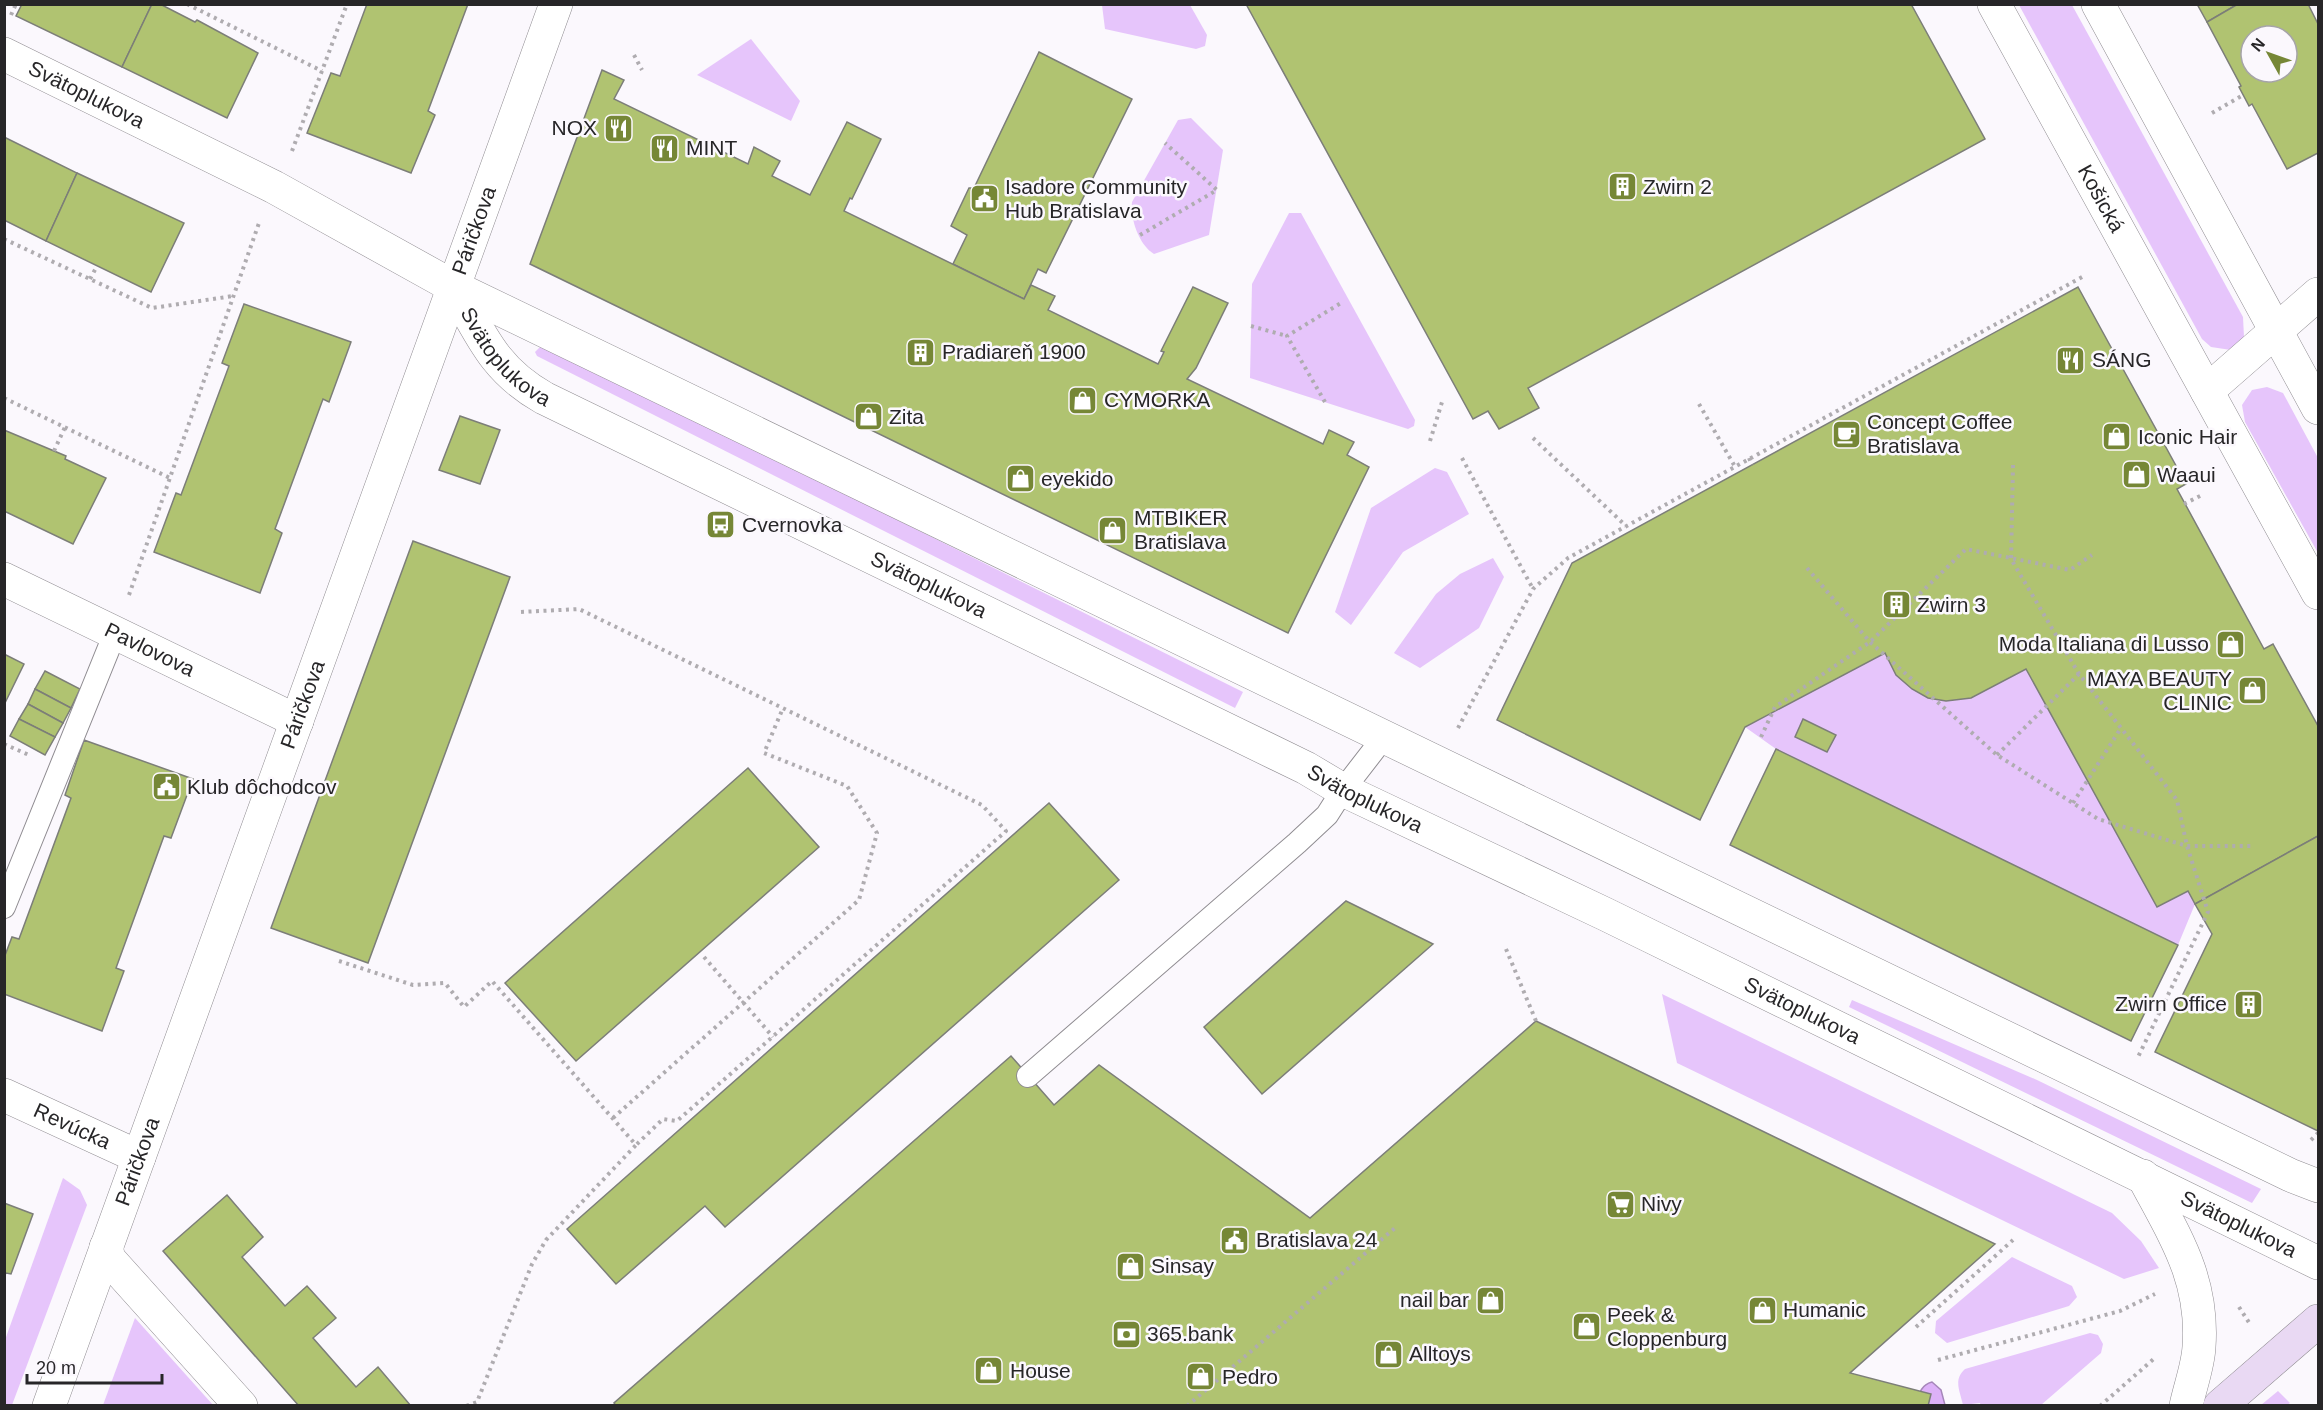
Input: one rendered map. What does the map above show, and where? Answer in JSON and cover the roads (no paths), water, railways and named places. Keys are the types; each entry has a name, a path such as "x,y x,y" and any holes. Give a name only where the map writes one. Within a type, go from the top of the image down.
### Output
{"main road":[{"path":"2220,1406 2319,1321"}],"street":[{"name":"Páričkova","path":"49,1406 556,4"},
{"name":"Košická","path":"1994,4 2319,593"},
{"path":"2098,4 2319,408"},
{"name":"Svätoplukova","path":"4,54 274,187 454,287 2304,1180 2319,1196"},
{"name":"Svätoplukova","path":"454,287 491,354 503,368 529,389 1226,728 1306,768 1343,790 1605,914 2319,1263"},
{"path":"2207,391 2319,294"},
{"name":"Pavlovova","path":"4,579 297,721"},
{"name":"Revúcka","path":"4,1095 138,1157"},
{"path":"2143,1176 2186,1258 2199,1304 2199,1349 2186,1406"},
{"path":"106,1247 109,1259 241,1406"}],"lane":[{"path":"4,907 115,633"},
{"path":"1028,1076 1327,815 1343,790 1384,737"}],"place":[{"name":"NOX","path":"618,128"},
{"name":"MINT","path":"665,148"},
{"name":"Zwirn 2","path":"1622,187"},
{"name":"Isadore Community Hub Bratislava","path":"984,199"},
{"name":"Pradiareň 1900","path":"921,352"},
{"name":"SÁNG","path":"2071,360"},
{"name":"CYMORKA","path":"1083,400"},
{"name":"Zita","path":"868,417"},
{"name":"Concept Coffee Bratislava","path":"1846,434"},
{"name":"Iconic Hair","path":"2117,437"},
{"name":"Waaui","path":"2136,475"},
{"name":"eyekido","path":"1020,479"},
{"name":"Cvernovka","path":"721,525"},
{"name":"MTBIKER Bratislava","path":"1113,530"},
{"name":"Zwirn 3","path":"1896,605"},
{"name":"Moda Italiana di Lusso","path":"2230,644"},
{"name":"MAYA BEAUTY CLINIC","path":"2253,691"},
{"name":"Klub dôchodcov","path":"166,787"},
{"name":"Zwirn Office","path":"2248,1004"},
{"name":"Nivy","path":"1620,1204"},
{"name":"Bratislava 24","path":"1235,1240"},
{"name":"Sinsay","path":"1130,1266"},
{"name":"nail bar","path":"1490,1300"},
{"name":"Humanic","path":"1762,1310"},
{"name":"Peek & Cloppenburg","path":"1586,1327"},
{"name":"365.bank","path":"1126,1334"},
{"name":"Alltoys","path":"1388,1354"},
{"name":"House","path":"989,1371"},
{"name":"Pedro","path":"1201,1377"}]}
